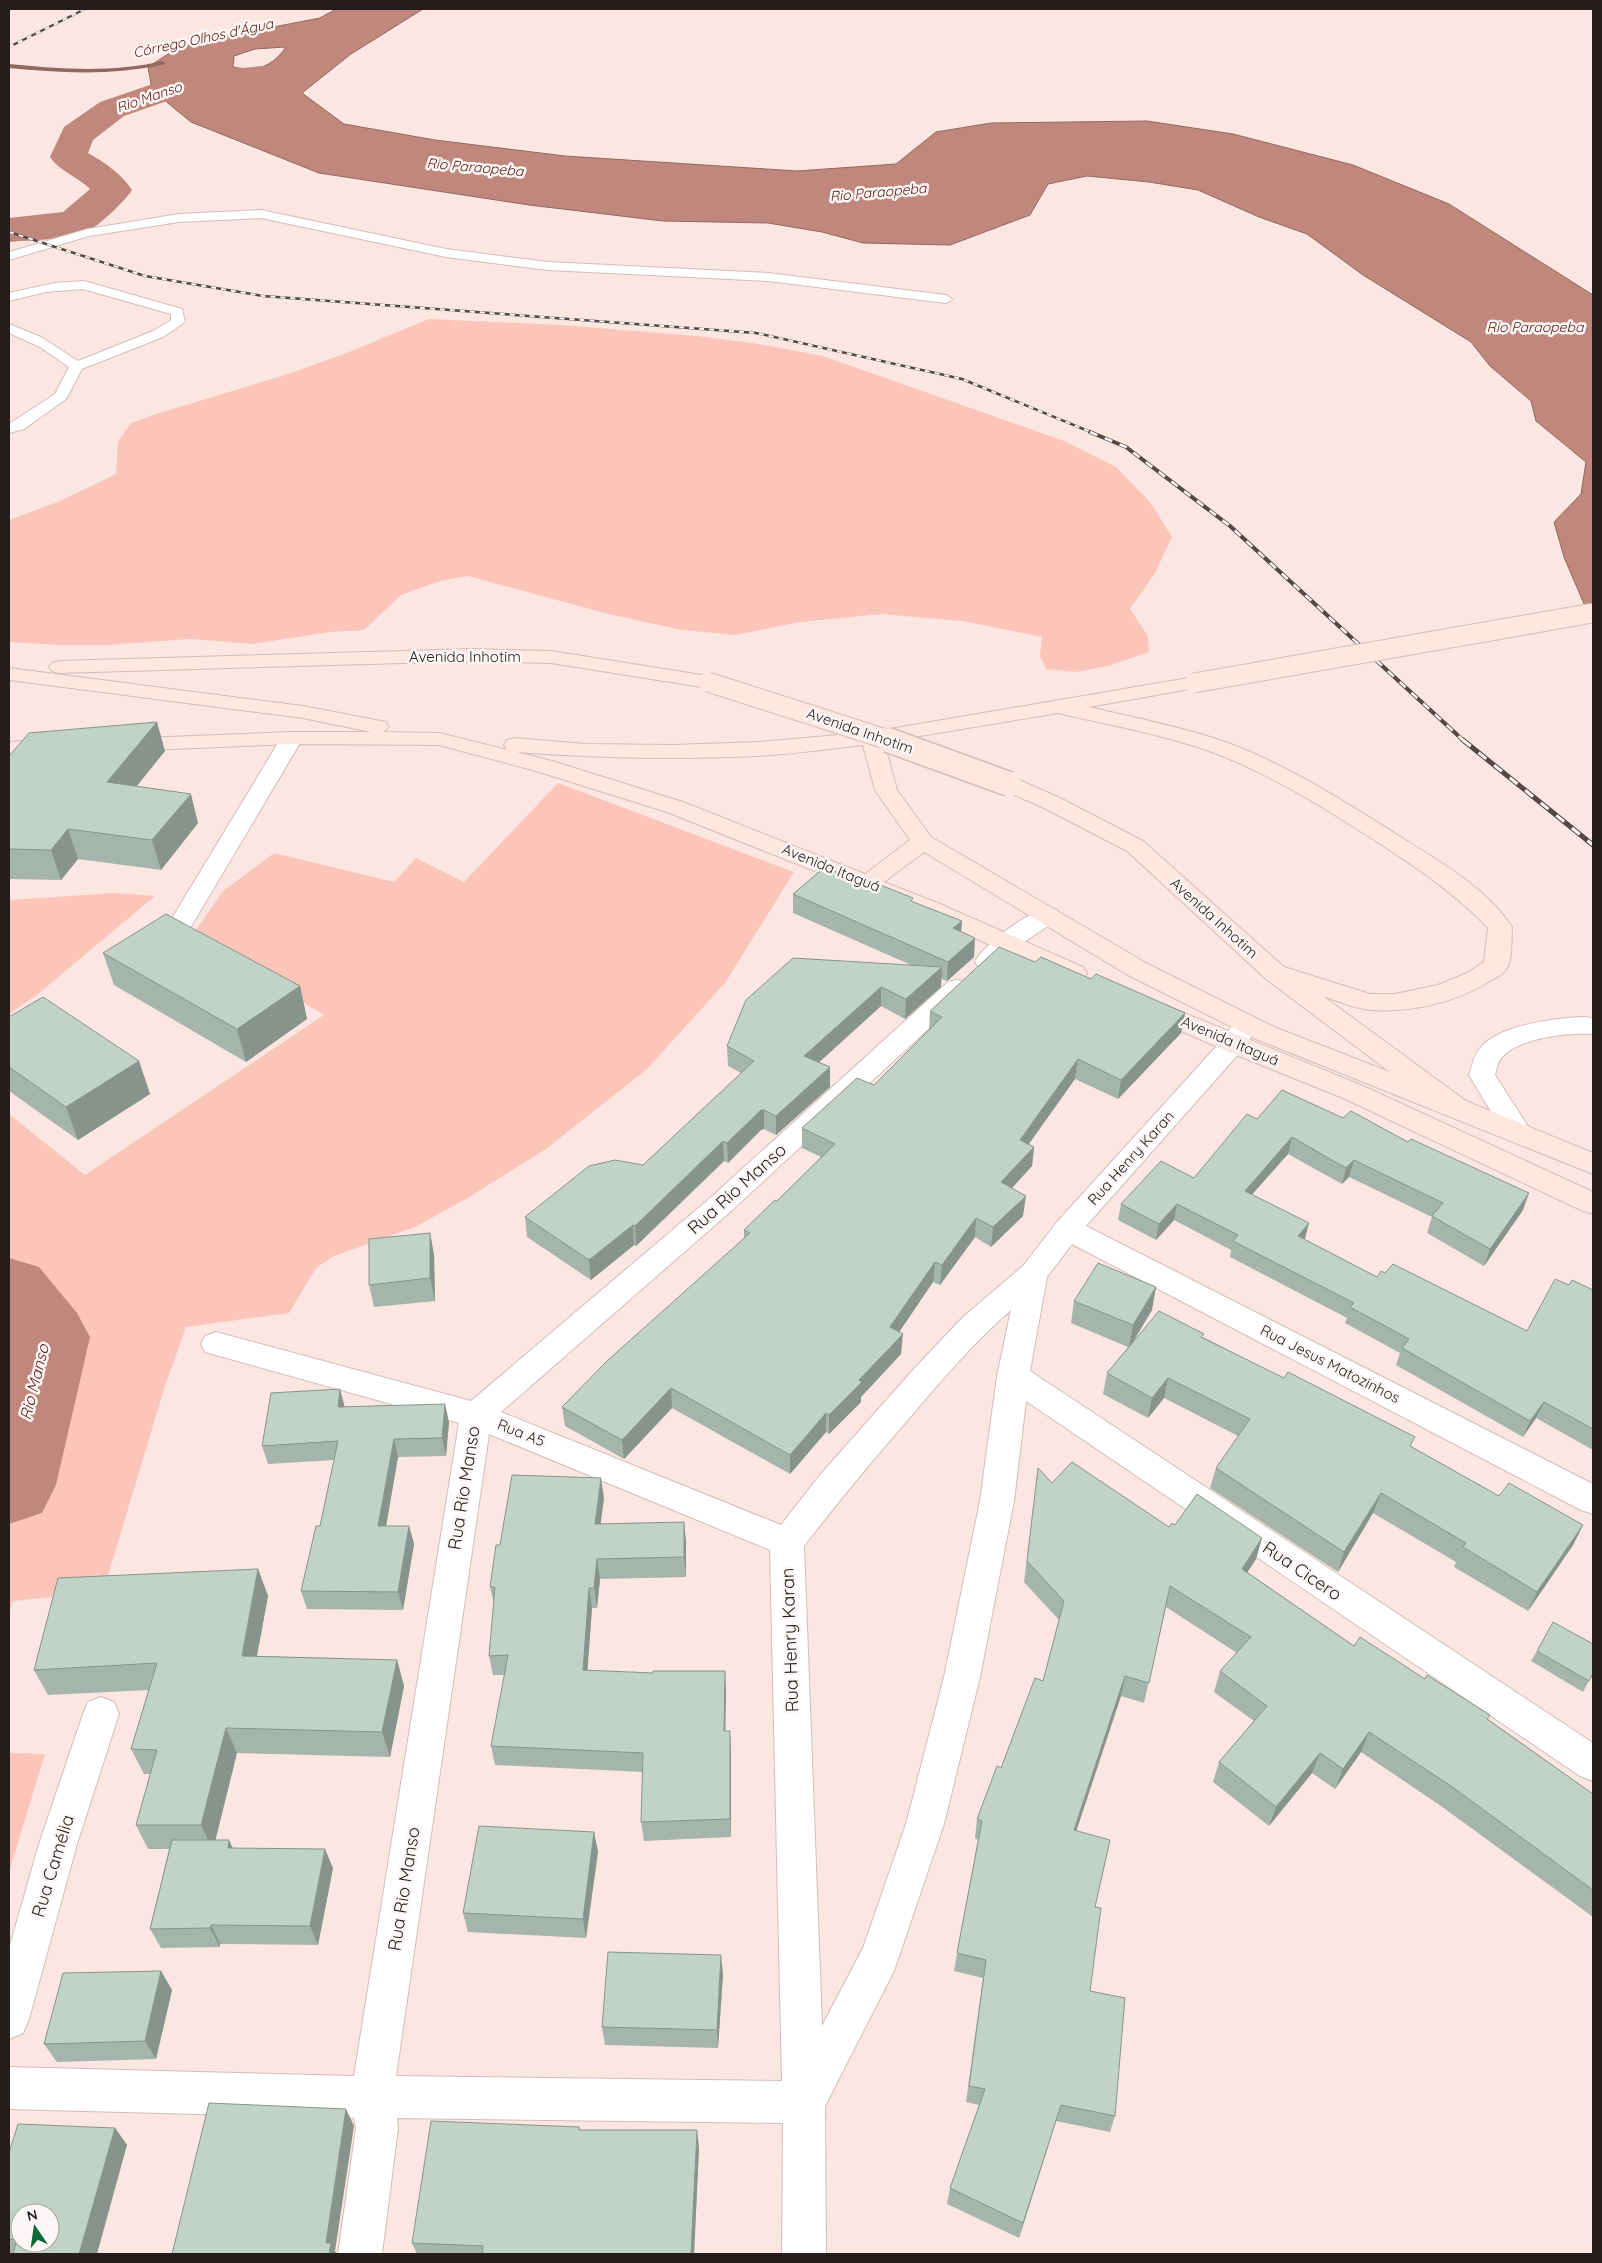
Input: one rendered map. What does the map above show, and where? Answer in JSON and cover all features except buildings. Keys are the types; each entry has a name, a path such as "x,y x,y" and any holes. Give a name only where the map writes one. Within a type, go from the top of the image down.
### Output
{"main road":[{"path":"103,744 292,738 438,740 586,751 673,752 759,749 872,738 1593,613"},
{"name":"Avenida Inhotim","path":"9,668 474,656 542,657 592,663 708,682 858,729 1009,784 1052,803 1135,846 1275,972 1456,1108 1593,1164"},
{"path":"9,674 304,712 438,740"},
{"path":"1054,706 1220,748 1269,770 1356,818 1438,870 1462,888 1500,927 1496,966 1474,980 1429,997 1395,1002 1369,1002 1275,972"},
{"path":"872,738 886,790 923,842 1137,968 1240,1034 1456,1108"},
{"name":"Avenida Itaguá","path":"438,740 544,766 675,807 868,883 1097,983"},
{"path":"9,748 75,746"},
{"path":"868,883 923,842"},
{"name":"Avenida Itaguá","path":"1133,1000 1240,1034 1353,1092 1593,1204"}],"street":[{"path":"177,930 292,738"},
{"name":"Rua Rio Manso","path":"360,2254 377,2128 372,2098 476,1415 719,1206 1006,943 1048,915"},
{"path":"1518,1133 1482,1075 1490,1053 1514,1037 1580,1024 1593,1026"},
{"name":"Rua Henry Karan","path":"804,2254 804,2102 787,1542 832,1484 924,1379 974,1325 1033,1274 1068,1229 1240,1034"},
{"name":"Rua Jesus Matozinhos","path":"1068,1229 1593,1500"},
{"name":"Rua Henry Karan","path":"804,2102 880,1957 925,1824 962,1676 997,1501 1013,1376 1033,1274"},
{"name":"Rua A5","path":"216,1344 476,1415 787,1542"},
{"name":"Rua Cicero","path":"1013,1376 1593,1764"},
{"name":"Rua Camélia","path":"9,2019 58,1844 101,1714"},
{"path":"9,2088 372,2098 804,2102"}],"lane":[{"path":"9,256 88,233 170,219 261,214 446,253 548,266 768,277 946,299"},
{"path":"9,297 28,291 69,285 84,285 177,312 178,322 158,334 76,366 62,396 19,426 9,429"},
{"path":"9,328 57,350 76,366"}],"shaded area":[{"path":"429,319 561,325 697,336 759,344 823,356 1064,441 1116,467 1150,502 1172,537 1155,573 1130,609 1148,636 1149,652 1108,666 1076,672 1046,669 1040,656 1042,637 962,621 881,614 800,622 736,635 682,630 608,614 468,576 440,581 401,595 364,630 330,632 253,644 190,639 106,645 9,642 9,520 58,502 116,474 118,442 131,423 285,375 344,354"},
{"path":"558,783 794,872 725,983 647,1069 546,1149 466,1199 415,1227 334,1256 316,1268 289,1313 186,1327 165,1386 103,1592 13,1601 9,1613 9,1114 85,1175 324,1015 191,937 223,891 274,853 394,882 416,858 464,882"},
{"path":"115,893 155,896 38,994 9,1014 9,900"},
{"path":"9,1753 45,1754 9,1872"}],"water":[{"name":"Rio Paraopeba","path":"336,9 423,9 351,54 302,93 344,124 435,140 565,156 797,171 896,164 936,132 991,123 1147,121 1233,134 1353,165 1449,204 1593,295 1593,625 1564,557 1554,522 1581,494 1586,462 1536,421 1531,401 1490,366 1471,342 1363,275 1307,234 1259,217 1198,190 1149,182 1087,176 1048,184 1030,215 950,245 863,243 822,232 768,223 663,221 529,205 319,173 191,122 152,90 148,67 176,49 211,39 320,18","holes":["286,47 281,54 269,63 257,68 233,67 234,56 255,49"]}],"waterway":[{"name":"Córrego Olhos d'Água","path":"9,66 67,71 106,71 125,70 163,63"},
{"name":"Rio Manso","path":"9,230 74,223 113,190 95,173 68,157 77,135 112,109 185,83 263,76"},
{"name":"Rio Manso","path":"9,1290 46,1337 9,1485"}],"railway":[{"path":"9,47 85,9"},
{"path":"9,232 145,276 263,296 756,333 962,379 1093,433"},
{"path":"1090,432 1126,447 1230,526 1464,741"},
{"path":"1463,740 1593,845"}]}
